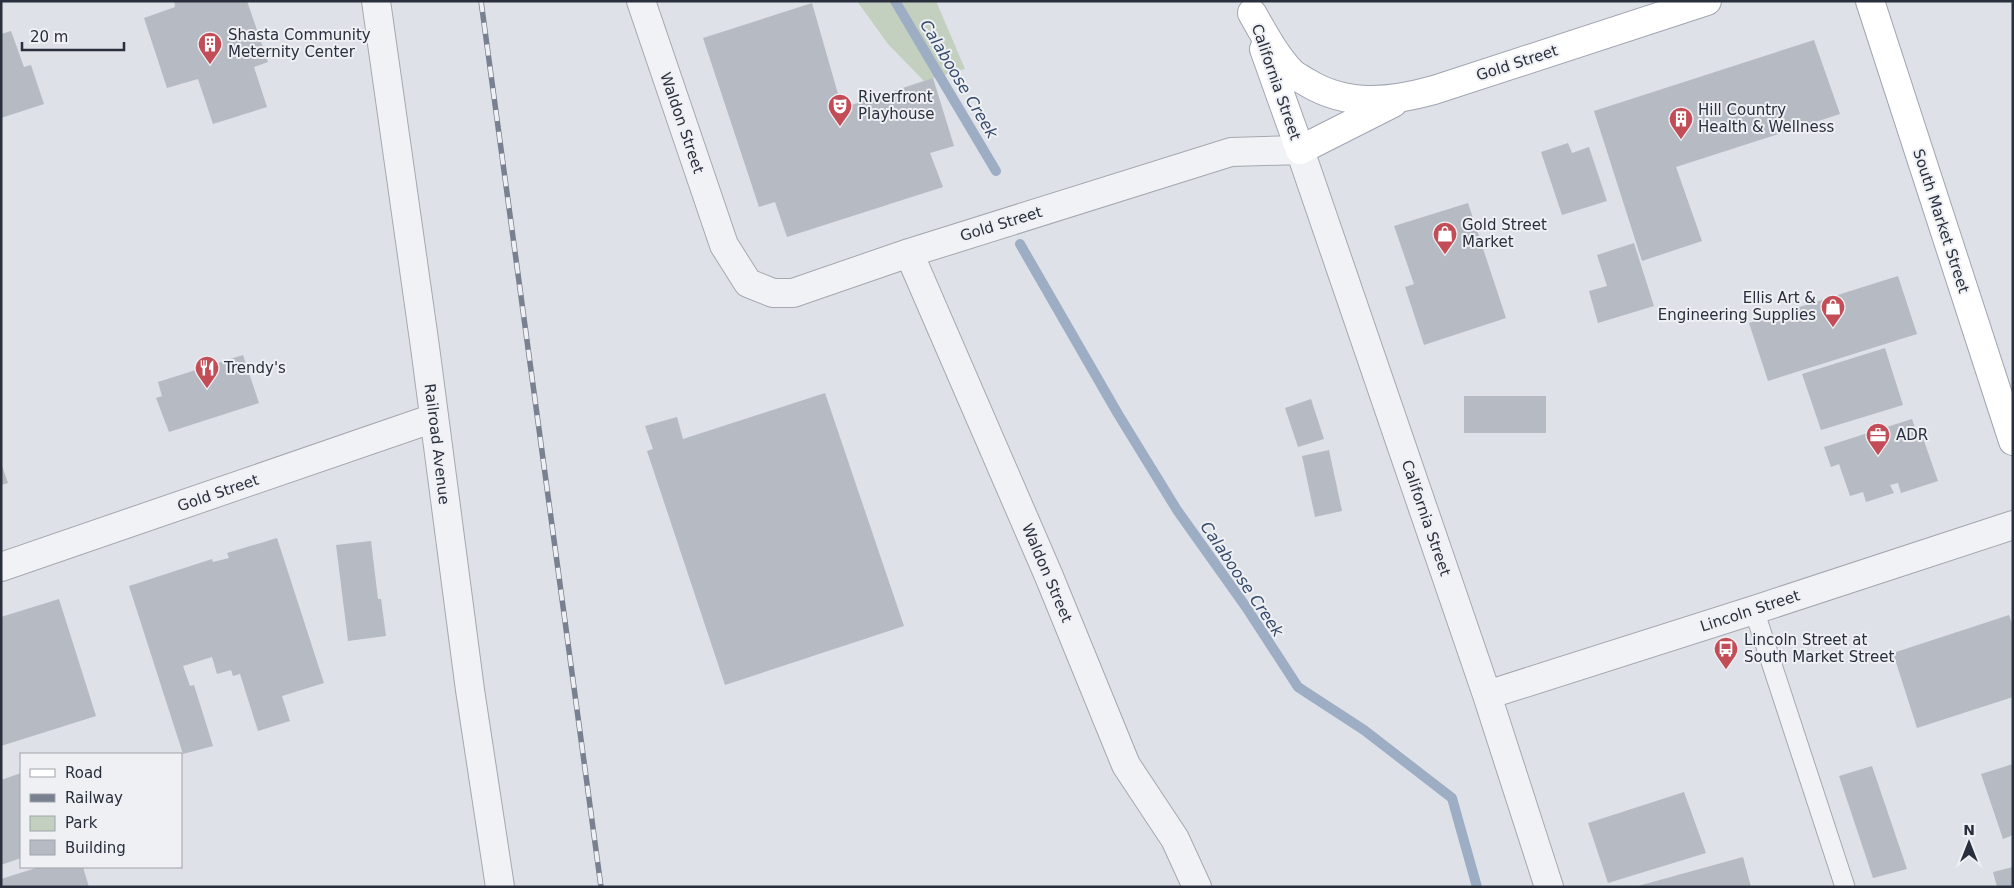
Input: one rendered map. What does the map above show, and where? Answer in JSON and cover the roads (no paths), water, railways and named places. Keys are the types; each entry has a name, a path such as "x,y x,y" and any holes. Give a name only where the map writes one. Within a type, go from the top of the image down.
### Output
{"main road":[{"name":"Gold Street","path":"1323,92 1360,101 1404,98 1708,1"},
{"name":"South Market Street","path":"1870,1 2013,442"},
{"name":"California Street","path":"1250,7 1300,150 1404,98"},
{"name":"California Street","path":"1250,7 1272,48 1294,74 1323,92"}],"street":[{"name":"Railroad Avenue","path":"376,1 470,690 500,887"},
{"name":"Waldon Street","path":"641,1 724,245"},
{"name":"Gold Street","path":"724,245 748,283 773,293 793,293 909,253 1231,152 1300,150"},
{"name":"California Street","path":"1300,150 1486,695 1549,887"},
{"name":"Waldon Street","path":"909,253 1048,574 1126,765 1175,839 1197,887"},
{"name":"Gold Street","path":"1,567 434,418"},
{"name":"Lincoln Street","path":"1486,695 1754,610 2013,524"}],"lane":[{"path":"1754,610 1845,887"}],"waterway":[{"name":"Calaboose Creek","path":"895,1 996,171"},
{"name":"Calaboose Creek","path":"1020,244 1118,414 1177,510 1246,607 1298,687 1364,730 1452,798 1477,887"}],"railway":[{"path":"481,1 601,887"}],"place":[{"name":"Shasta Community Meternity Center","path":"210,65"},
{"name":"Riverfront Playhouse","path":"840,127"},
{"name":"Hill Country Health & Wellness","path":"1681,140"},
{"name":"Gold Street Market","path":"1445,255"},
{"name":"Ellis Art & Engineering Supplies","path":"1833,328"},
{"name":"Trendy's","path":"207,389"},
{"name":"ADR","path":"1878,456"},
{"name":"Lincoln Street at South Market Street","path":"1726,670"}]}
